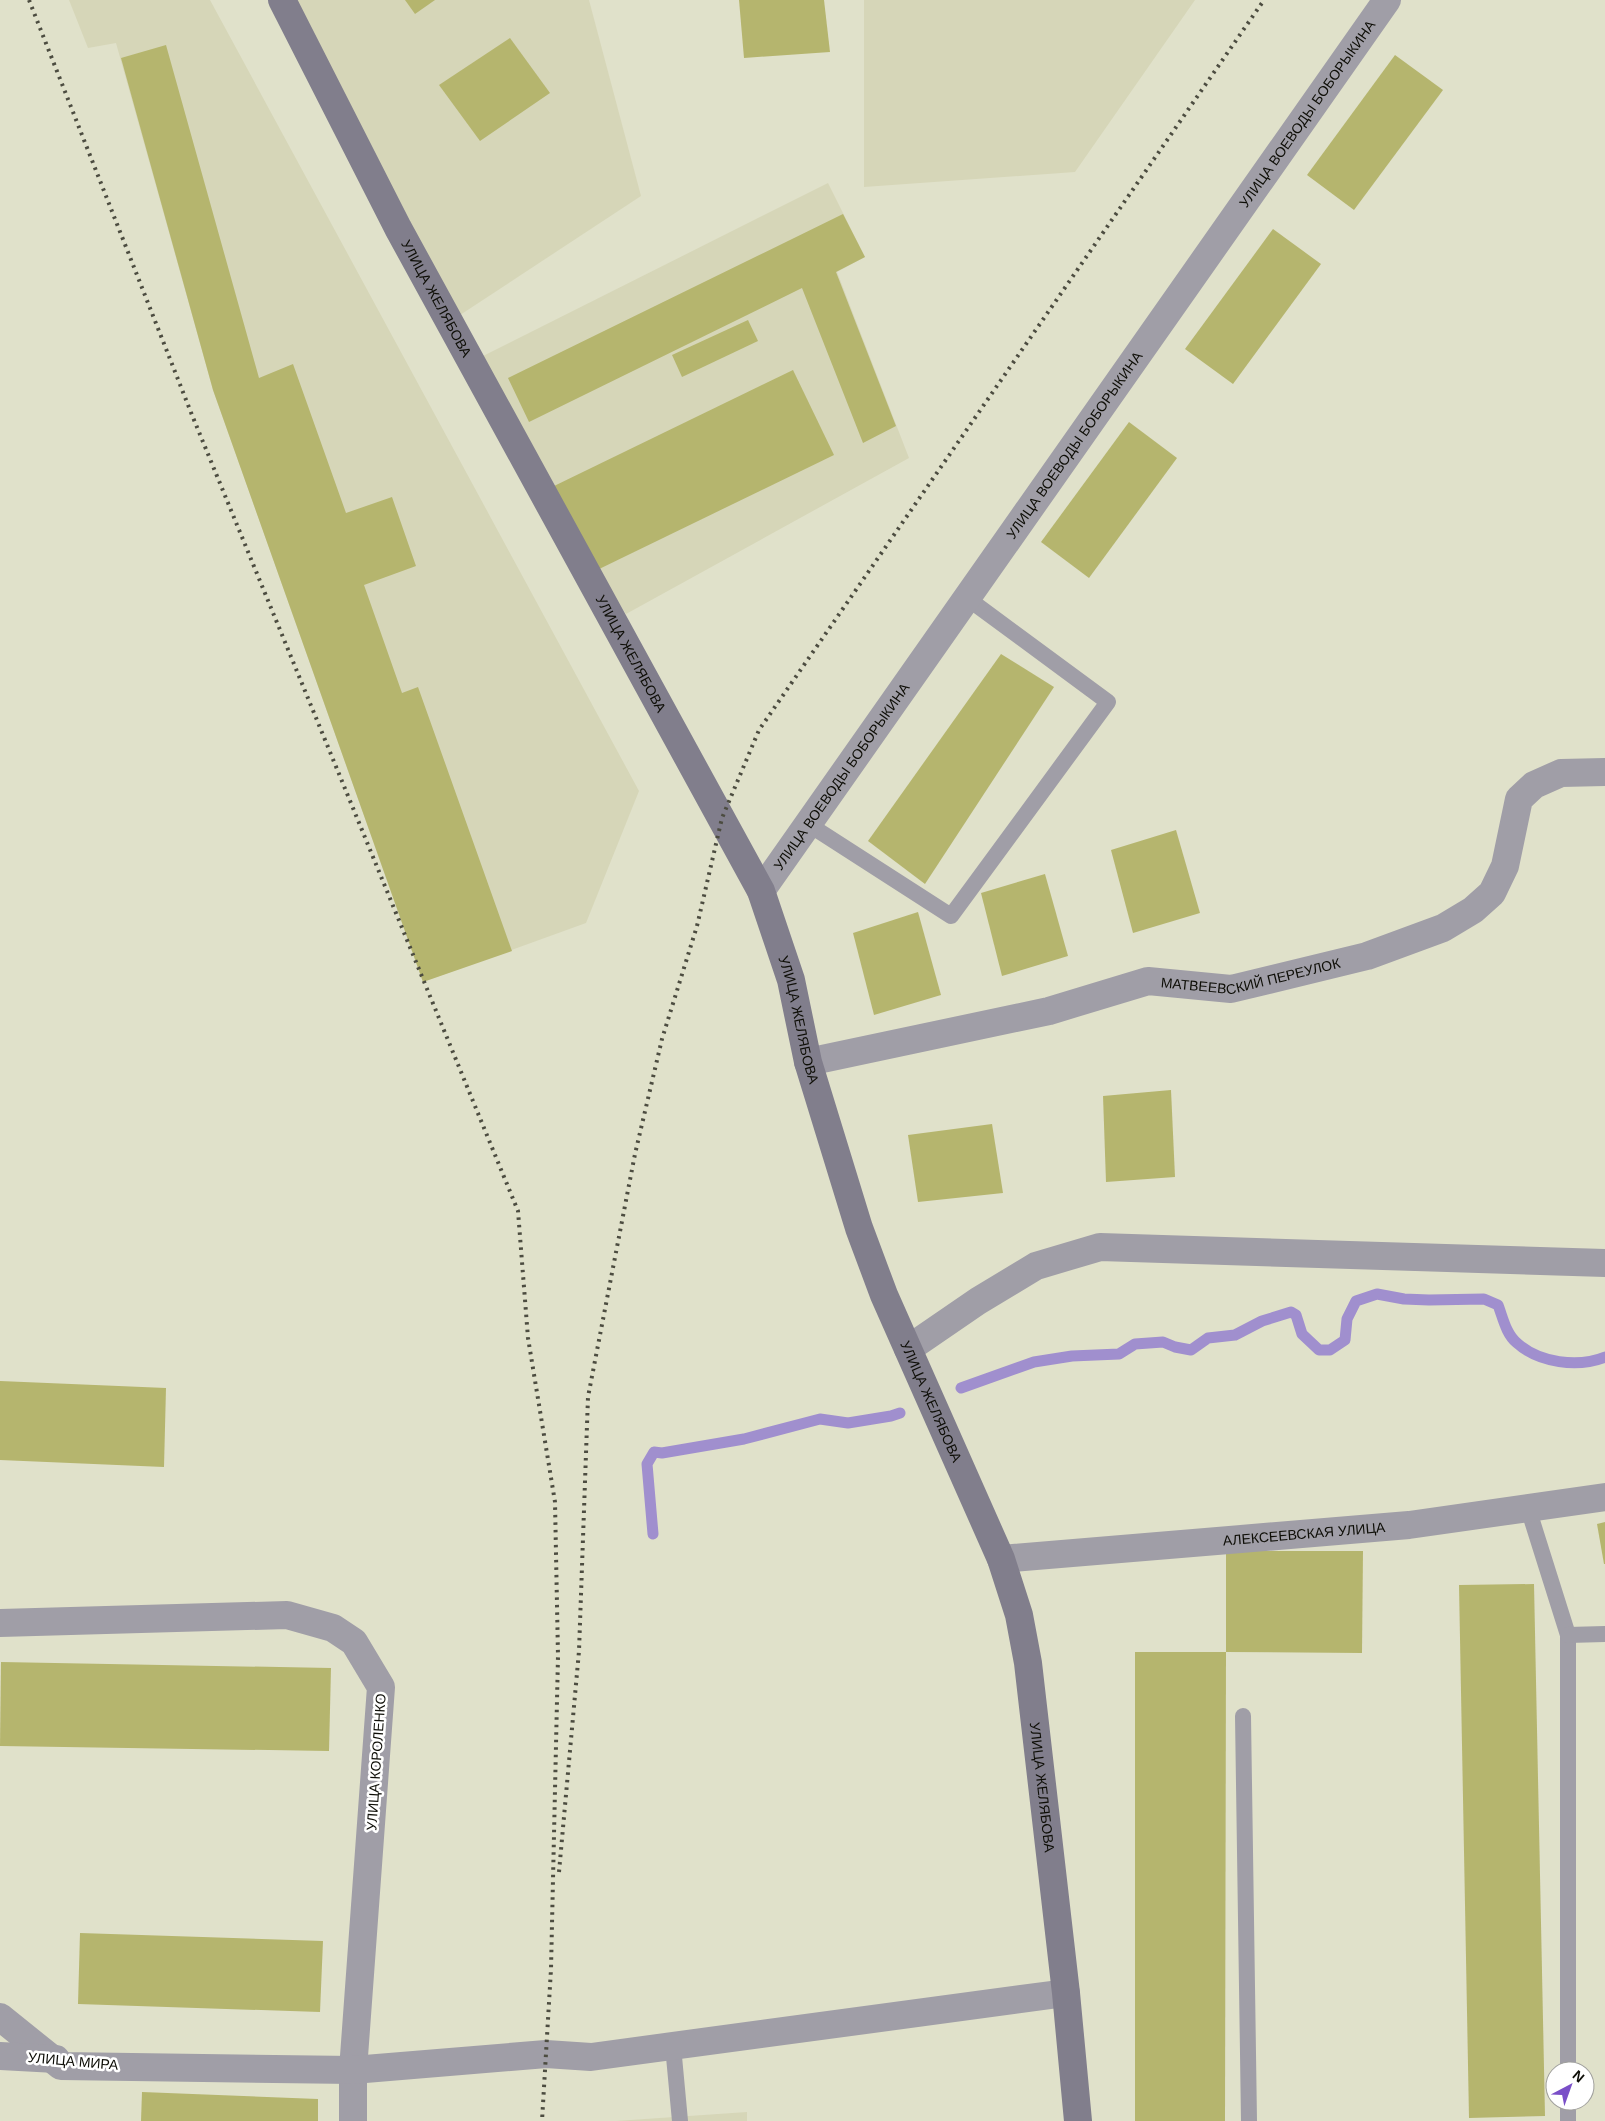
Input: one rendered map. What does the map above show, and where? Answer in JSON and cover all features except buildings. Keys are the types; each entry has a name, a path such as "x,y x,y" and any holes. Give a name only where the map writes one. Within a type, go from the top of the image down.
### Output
{"main road":[{"name":"УЛИЦА ЖЕЛЯБОВА","path":"282,0 398,228 761,891 791,980 808,1062 859,1228 884,1295 1001,1559 1018,1615 1028,1663 1066,1993 1078,2121"}],"street":[{"name":"УЛИЦА ВОЕВОДЫ БОБОРЫКИНА","path":"761,891 1388,0"},
{"name":"МАТВЕЕВСКИЙ ПЕРЕУЛОК","path":"808,1062 1049,1011 1148,981 1231,989 1367,956 1442,928 1473,910 1492,893 1505,866 1519,799 1534,785 1560,773 1605,772"},
{"path":"908,1350 978,1301 1036,1266 1100,1247 1605,1263"},
{"name":"АЛЕКСЕЕВСКАЯ УЛИЦА","path":"1001,1559 1409,1525 1605,1497"},
{"name":"УЛИЦА КОРОЛЕНКО","path":"0,1623 287,1615 333,1628 354,1642 381,1688 354,2070"},
{"path":"0,2017 61,2066 354,2070 546,2054 591,2057 1066,1993"},
{"name":"УЛИЦА МИРА","path":"0,2056 51,2058"},
{"path":"353,2121 354,2070"}],"lane":[{"path":"808,824 951,916 1108,702 967,598"},
{"path":"1528,1508 1568,1635 1568,2061"},
{"path":"1568,1635 1605,1634"},
{"path":"1243,1716 1249,2121"},
{"path":"673,2046 680,2121"}],"shaded area":[{"path":"69,0 210,0 639,791 586,923 423,982 213,390 116,43 88,48"},
{"path":"294,0 589,0 641,196 457,317"},
{"path":"864,0 1195,0 1075,172 864,187"},
{"path":"828,183 865,257 837,272 909,458 626,614 465,365"},
{"path":"747,2112 747,2121 616,2121"}],"waterway":[{"path":"961,1388 1034,1362 1072,1356 1119,1354 1135,1344 1163,1342 1175,1347 1191,1350 1208,1338 1235,1335 1262,1321 1291,1312 1296,1315 1302,1334 1319,1350 1330,1350 1345,1340 1347,1319 1356,1301 1377,1294 1404,1299 1484,1299 1498,1305 1505,1326 1513,1339 1526,1350 1536,1355 1559,1362 1571,1363 1605,1357"},
{"path":"653,1534 647,1464 654,1452 662,1453 744,1439 820,1419 848,1423 900,1413"}],"railway":[{"path":"29,0 192,415 518,1211 528,1338 555,1502 558,1656 551,1969 542,2121"},
{"path":"559,1872 579,1651 588,1397 635,1154 662,1039 697,926 722,818 759,730 1264,0"}]}
